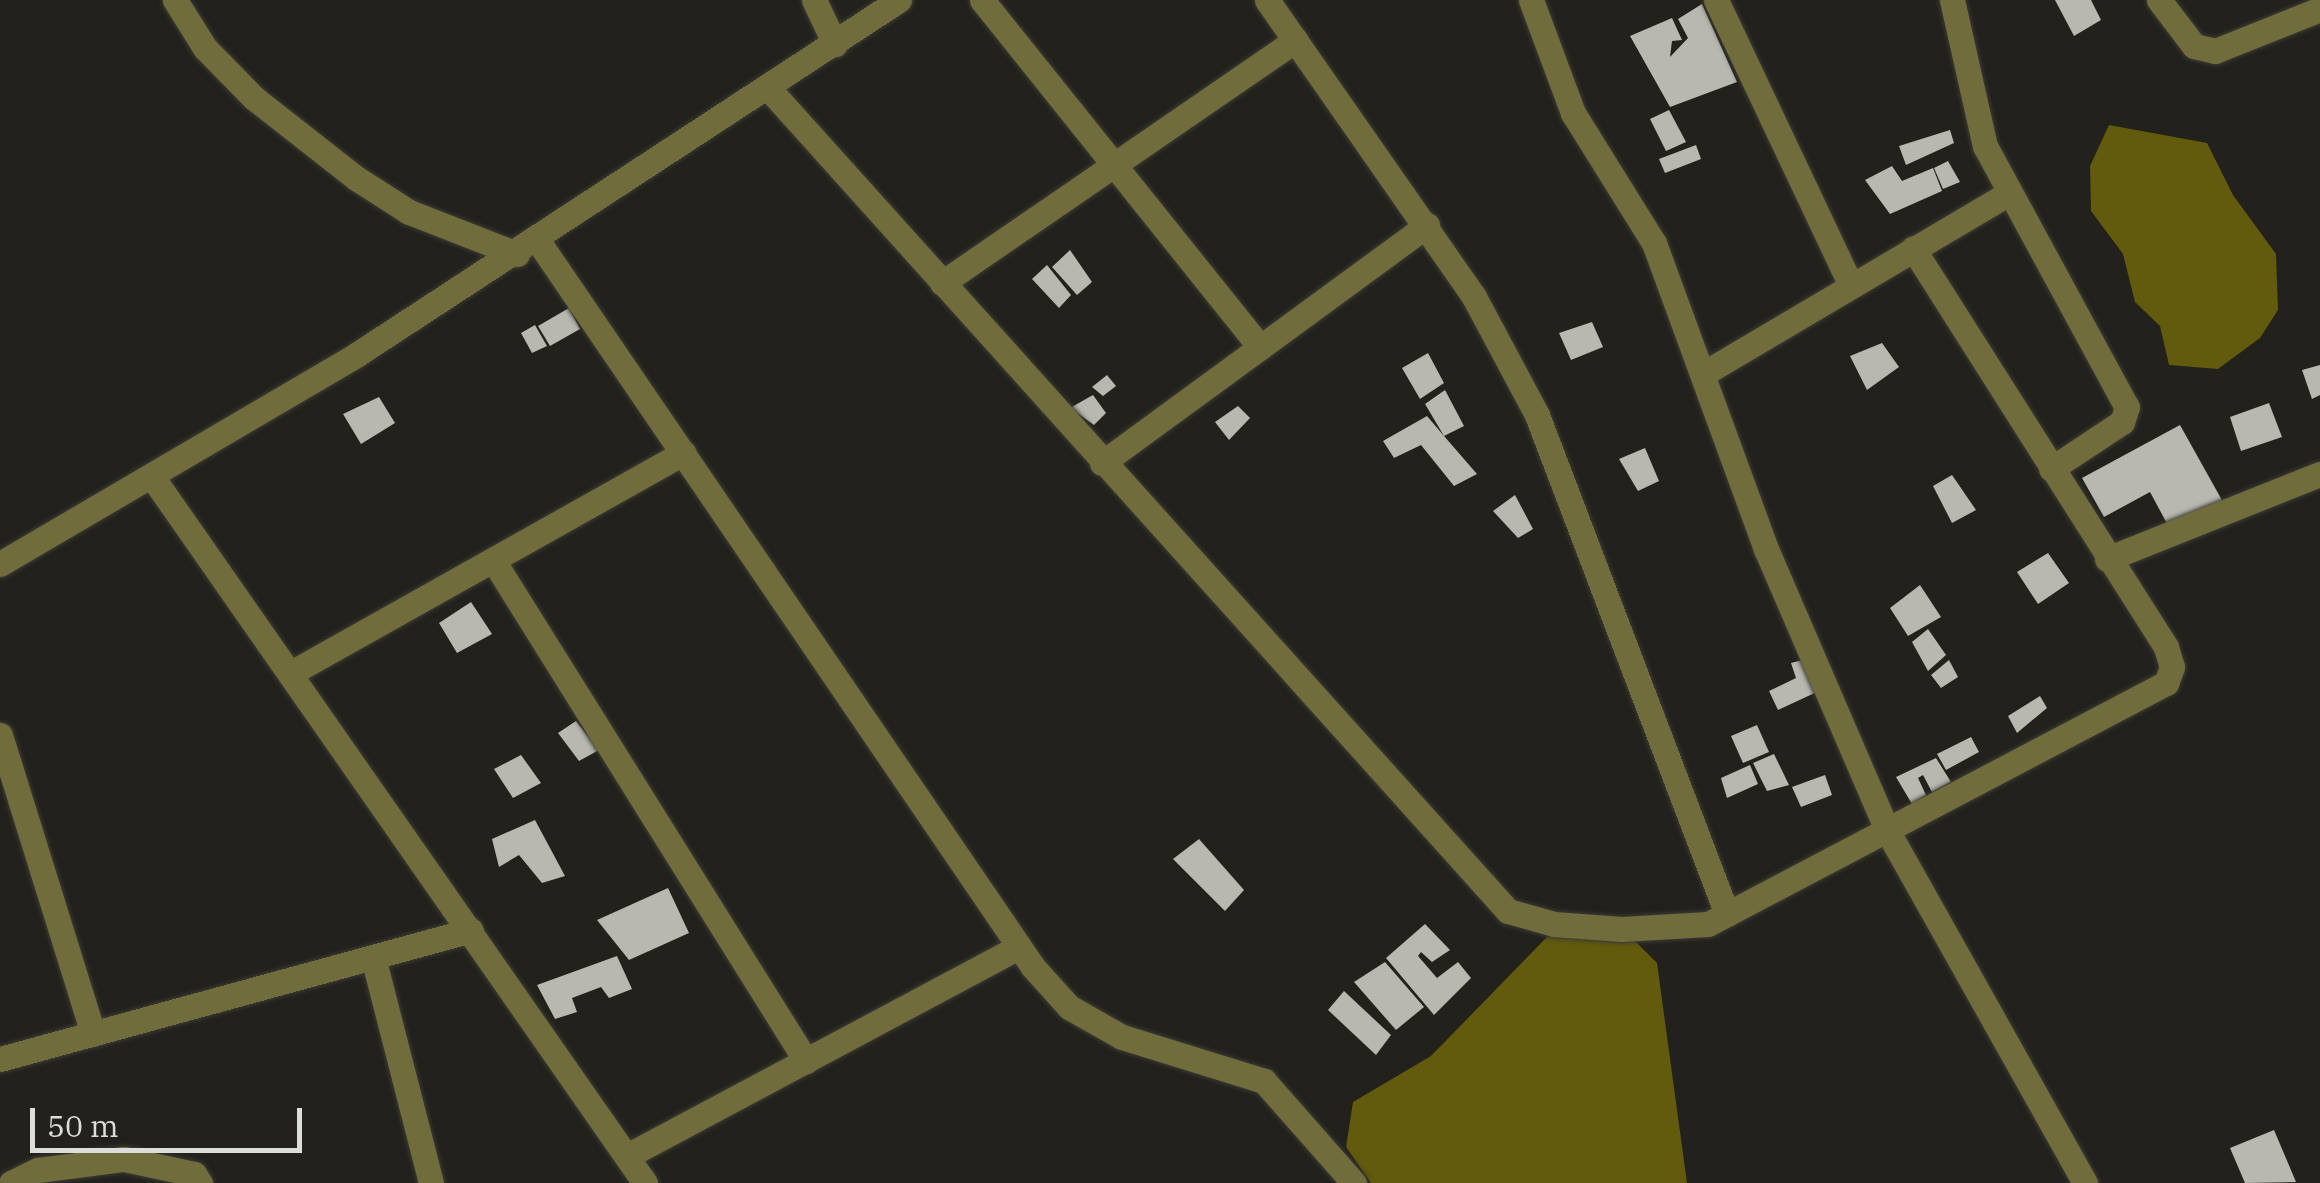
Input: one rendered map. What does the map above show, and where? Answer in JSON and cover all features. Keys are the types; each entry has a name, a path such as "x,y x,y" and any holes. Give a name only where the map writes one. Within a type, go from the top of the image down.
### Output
{"street":[{"path":"175,0 204,48 254,98 356,178 409,212 528,247 683,453 1020,947 1069,1007 1122,1037 1264,1081 1354,1183"},
{"path":"814,0 835,44"},
{"path":"0,564 153,478 528,247 770,90 899,0"},
{"path":"982,0 1260,346"},
{"path":"1267,0 1474,297 1537,414 1726,914"},
{"path":"1531,0 1573,113 1654,243 1766,549 1887,830 2085,1183"},
{"path":"1716,0 1851,285"},
{"path":"1952,0 1984,146 2006,195 2127,407 2122,422 2051,469"},
{"path":"2159,0 2194,46 2215,52 2320,8"},
{"path":"942,284 1296,40"},
{"path":"770,90 1508,911 1554,924 1622,929 1708,924 2166,683 2172,667 2166,647 1913,249"},
{"path":"1703,374 2006,195"},
{"path":"1102,463 1426,224"},
{"path":"291,673 683,453"},
{"path":"2107,559 2320,474"},
{"path":"153,478 645,1183"},
{"path":"493,560 806,1062"},
{"path":"0,735 93,1034"},
{"path":"0,1059 472,930"},
{"path":"627,1156 1020,947"},
{"path":"372,958 431,1183"},
{"path":"11,1183 38,1170 124,1159 194,1174 200,1183"}],"shaded area":[{"path":"2109,125 2207,143 2233,195 2276,254 2278,310 2260,338 2218,369 2169,365 2160,326 2135,302 2123,254 2091,211 2090,166"},
{"path":"1575,933 1635,941 1657,963 1687,1183 1371,1183 1346,1147 1353,1102 1431,1056 1547,937"}],"building":[{"path":"2055,0 2091,0 2101,20 2074,36"},
{"path":"1702,4 1737,82 1670,107 1630,36 1672,18 1682,40 1672,41 1670,57 1688,38 1678,19"},
{"path":"1669,110 1686,142 1666,151 1650,119"},
{"path":"1950,130 1954,143 1906,165 1899,146"},
{"path":"1696,145 1701,159 1665,173 1659,159"},
{"path":"1948,161 1960,182 1943,189 1934,168"},
{"path":"1892,166 1902,181 1933,168 1942,191 1890,214 1865,180"},
{"path":"1070,250 1092,282 1077,295 1052,267"},
{"path":"1047,265 1071,295 1059,308 1032,279"},
{"path":"569,308 580,329 550,346 538,326"},
{"path":"1592,322 1603,347 1571,360 1559,333"},
{"path":"535,325 547,346 532,353 521,333"},
{"path":"1882,343 1899,367 1867,390 1850,356"},
{"path":"1428,353 1444,383 1420,399 1402,368"},
{"path":"2320,365 2320,395 2312,399 2302,370"},
{"path":"1107,375 1116,386 1103,396 1092,387"},
{"path":"1445,390 1464,426 1444,436 1425,404"},
{"path":"1093,395 1106,413 1094,425 1070,408"},
{"path":"379,397 395,423 361,444 343,414"},
{"path":"2269,403 2282,437 2241,451 2230,417"},
{"path":"1238,406 1250,418 1229,440 1215,422"},
{"path":"1427,416 1477,474 1454,486 1421,445 1394,458 1383,441"},
{"path":"2180,425 2223,502 2171,531 2150,492 2104,517 2082,478"},
{"path":"1645,448 1659,481 1638,491 1619,459"},
{"path":"1952,475 1976,510 1952,523 1933,486"},
{"path":"1515,495 1533,529 1518,538 1493,511"},
{"path":"2048,553 2069,583 2038,604 2017,572"},
{"path":"1920,585 1941,617 1908,636 1890,608"},
{"path":"471,602 492,634 457,653 439,623"},
{"path":"1928,629 1946,655 1928,671 1912,642"},
{"path":"1806,659 1819,691 1778,710 1769,691 1796,678 1791,663"},
{"path":"1949,660 1958,677 1941,688 1931,675"},
{"path":"2040,696 2047,708 2017,733 2008,716"},
{"path":"576,721 599,750 579,761 558,733"},
{"path":"1757,725 1769,752 1743,763 1731,736"},
{"path":"1971,737 1979,752 1946,770 1937,754"},
{"path":"1774,754 1789,785 1767,791 1753,763"},
{"path":"521,755 541,783 513,798 494,769"},
{"path":"1936,758 1951,782 1932,792 1923,775 1918,778 1926,795 1912,804 1896,777"},
{"path":"1750,765 1758,784 1727,798 1721,778"},
{"path":"1825,775 1832,795 1801,807 1792,787"},
{"path":"535,820 565,876 542,883 519,855 499,867 492,839"},
{"path":"1199,839 1244,890 1225,911 1173,859"},
{"path":"668,888 689,933 629,960 597,920"},
{"path":"1425,924 1450,950 1432,962 1421,952 1418,956 1437,978 1458,962 1471,978 1434,1015 1386,958"},
{"path":"617,956 632,989 609,998 601,987 572,998 577,1012 555,1019 537,985"},
{"path":"1385,962 1424,1007 1396,1030 1354,982"},
{"path":"1344,991 1391,1035 1376,1055 1328,1010"},
{"path":"2274,1130 2296,1182 2245,1183 2230,1148"}]}
